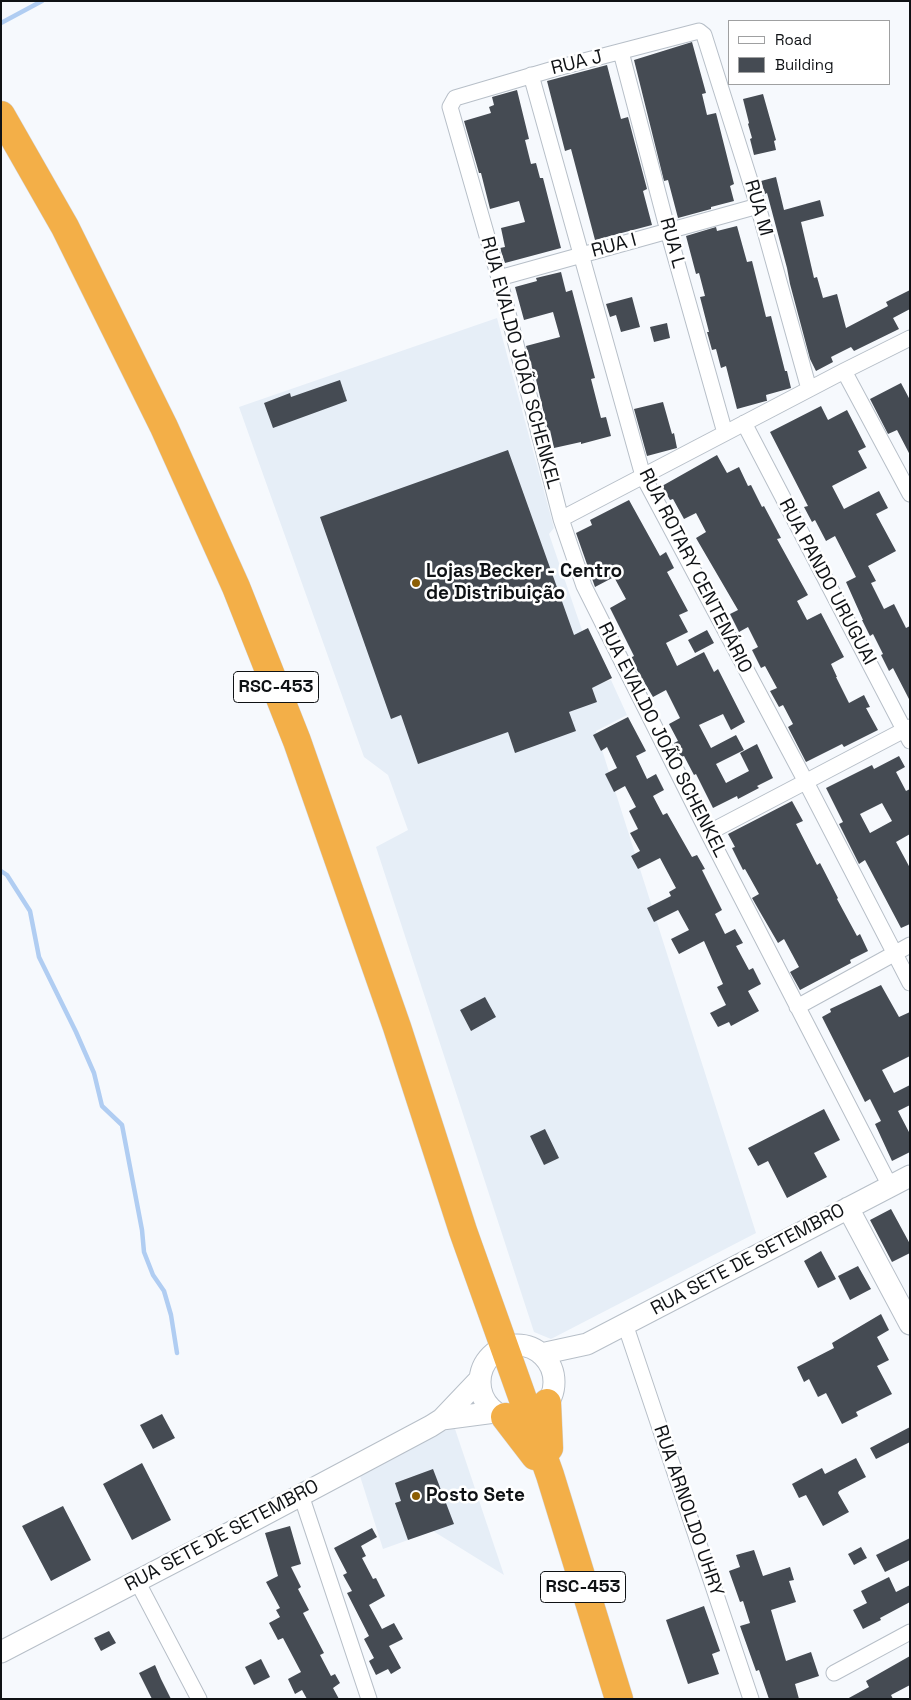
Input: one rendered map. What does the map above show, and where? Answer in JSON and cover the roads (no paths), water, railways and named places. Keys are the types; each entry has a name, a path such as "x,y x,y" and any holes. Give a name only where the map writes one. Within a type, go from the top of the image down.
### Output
{"highway":[{"name":"RSC-453","path":"1,115 74,245 164,427 236,587 297,741 397,1027 463,1231 550,1474 599,1639 619,1699"}],"main road":[{"name":"RUA SETE DE SETEMBRO","path":"442,1420 526,1406 587,1344 910,1176"},
{"path":"848,1208 910,1324"},
{"name":"RUA SETE DE SETEMBRO","path":"1,1652 442,1420 507,1357 587,1344"},
{"path":"507,1357 548,1362 552,1371 526,1406 488,1405 483,1397 480,1388 507,1357"}],"street":[{"name":"RUA J","path":"455,98 531,75 699,31"},
{"name":"RUA M","path":"699,31 704,35 758,206 809,389"},
{"name":"RUA L","path":"621,52 668,231 725,433"},
{"name":"RUA ROTARY CENTENÁRIO","path":"531,75 643,476 806,782 910,983"},
{"name":"RUA EVALDO JOÃO SCHENKEL","path":"455,98 450,107 499,278 561,519 584,586 708,833 890,1186"},
{"name":"RUA I","path":"499,278 758,206"},
{"path":"561,519 910,338"},
{"path":"844,371 910,494"},
{"name":"RUA PANDO URUGUAI","path":"744,424 908,733"},
{"path":"708,833 806,782 908,733"},
{"path":"797,1007 910,945"},
{"name":"RUA ARNOLDO UHRY","path":"625,1324 751,1699"},
{"path":"301,1495 369,1699"},
{"path":"137,1581 199,1699"},
{"path":"834,1673 910,1632"}],"waterway":[{"path":"1,23 42,1"},
{"path":"1,871 7,875 30,911 39,957 94,1073 102,1106 122,1125 142,1230 144,1252 153,1275 164,1291 171,1315 177,1353"}],"place":[{"name":"Lojas Becker - Centro de Distribuição","path":"416,583"},
{"name":"Posto Sete","path":"416,1496"}]}
